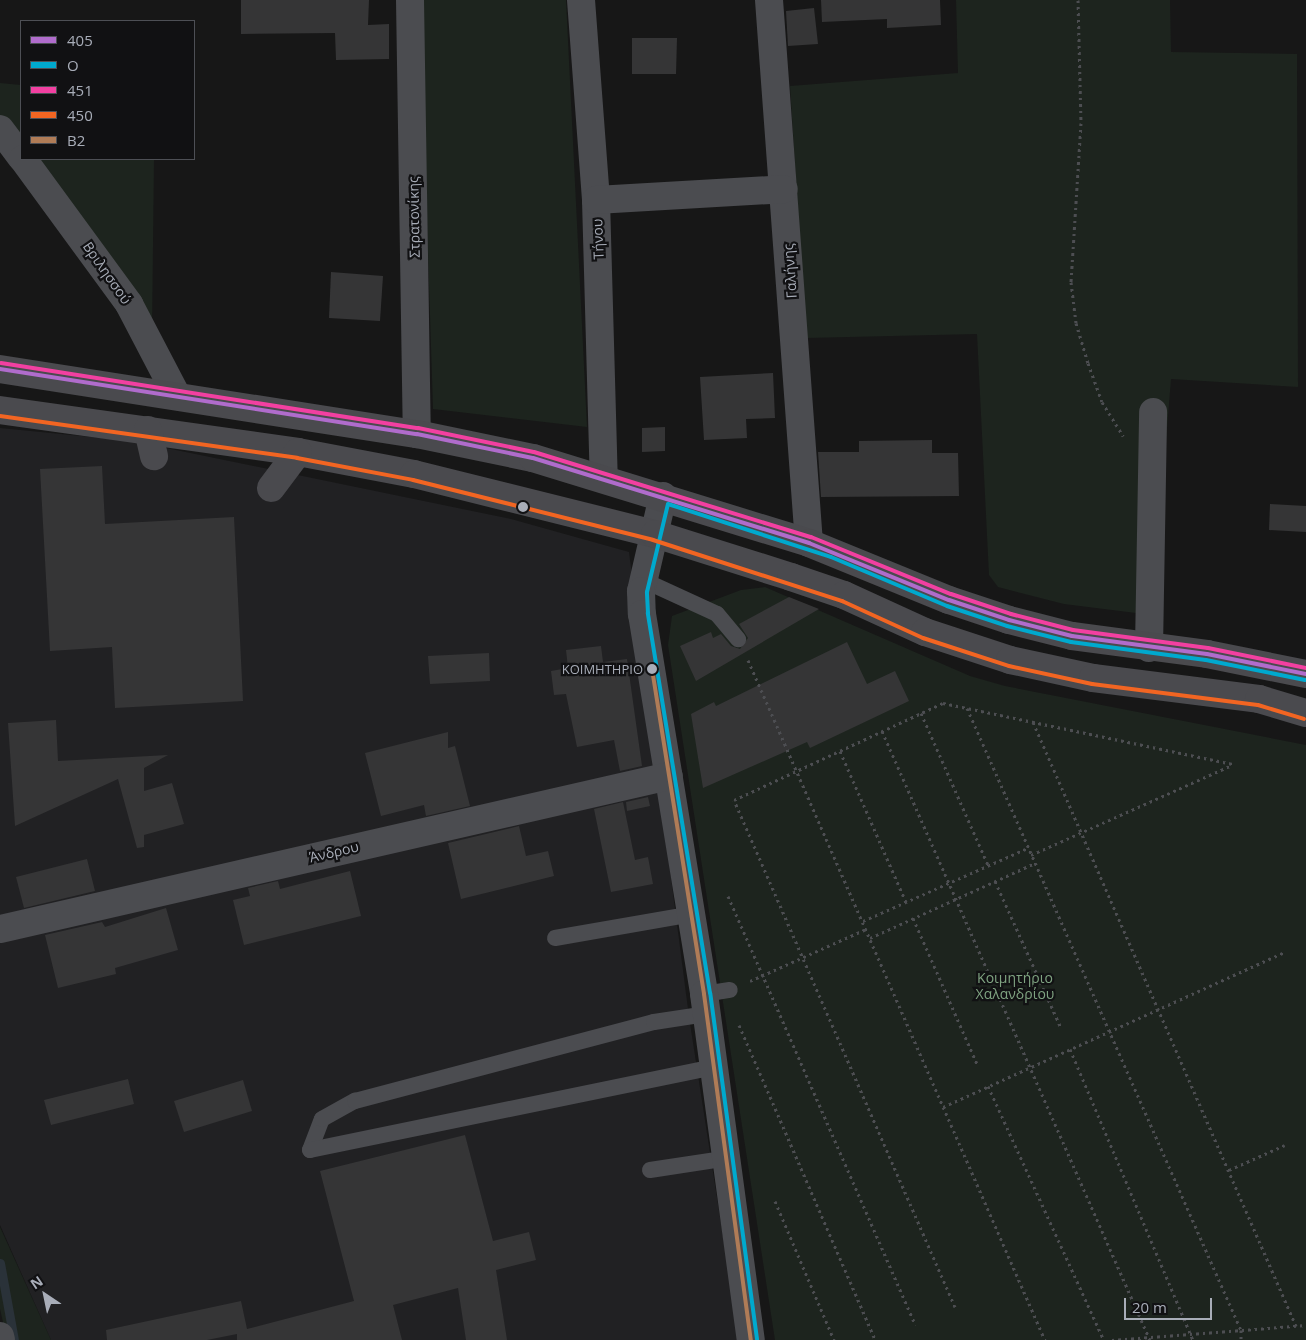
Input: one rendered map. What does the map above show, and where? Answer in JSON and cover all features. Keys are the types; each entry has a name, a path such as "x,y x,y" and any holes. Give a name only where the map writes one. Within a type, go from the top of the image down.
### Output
{"main road":[{"path":"0,369 417,434 533,458 663,496 809,543 950,600 1009,620 1072,636 1149,648 1206,654 1306,674"},
{"path":"0,410 298,452 414,474 655,534 816,585 925,632 1010,660 1093,678 1259,699 1306,713"},
{"path":"148,430 154,456"},
{"path":"270,488 298,452"}],"street":[{"name":"Στρατονίκης","path":"410,0 417,434"},
{"name":"Τήνου","path":"581,0 596,200 604,479"},
{"name":"Γαλήνης","path":"769,0 809,543"},
{"name":"Βριλησσού","path":"0,129 20,155"},
{"name":"Βριλησσού","path":"23,160 129,304 177,396"},
{"path":"596,200 784,189"},
{"path":"1149,648 1154,412"},
{"path":"663,496 643,580 642,614 692,914 714,999 715,1067 751,1340"},
{"name":"Άνδρου","path":"0,929 669,776"},
{"path":"0,1336 1,1340"}],"lane":[{"path":"643,580 717,614 738,639"},
{"path":"555,938 692,914"},
{"path":"714,999 654,1022 355,1101 322,1119 310,1150 715,1067"},
{"path":"650,1170 728,1158"}],"path":[{"path":"1078,0 1081,123 1072,282 1076,323 1102,402 1124,438"},
{"path":"738,639 1045,1340"},
{"path":"955,1307 734,800 943,703 1233,764 1031,855"},
{"path":"967,708 1241,1330 1241,1340"},
{"path":"921,713 988,866"},
{"path":"1033,722 1296,1326"},
{"path":"882,731 1150,1338"},
{"path":"840,751 906,902"},
{"path":"863,921 1028,848"},
{"path":"870,938 1035,863"},
{"path":"995,881 1060,1028"},
{"path":"728,896 915,1325"},
{"path":"913,918 978,1066"},
{"path":"714,999 763,975 866,930"},
{"path":"943,1106 1284,952"},
{"path":"740,1025 875,1340"},
{"path":"1070,1049 1194,1340"},
{"path":"988,1086 1104,1340"},
{"path":"1229,1170 1285,1145"},
{"path":"775,1201 834,1340"},
{"path":"1112,1340 1306,1326"}],"shaded area":[{"path":"0,428 132,441 511,519 629,552 689,1017 739,1340 51,1340 0,1225"}],"green space":[{"path":"420,0 566,0 587,427 433,409"},
{"path":"956,0 1170,0 1171,52 1297,54 1298,387 1171,379 1152,615 1064,604 998,587 989,575 977,334 806,338 790,86 958,73"},
{"path":"0,83 20,85 20,145 0,118"},
{"path":"32,160 154,160 152,332"},
{"name":"Κοιμητήριο Χαλανδρίου","path":"765,587 970,676 1005,686 1306,745 1306,1340 775,1340 668,645 672,616 741,590"},
{"path":"0,1227 51,1340 7,1340 0,1309"}],"building":[{"path":"241,0 369,0 368,25 389,24 389,59 336,60 335,33 241,34"},
{"path":"821,0 940,0 941,25 887,28 887,19 822,22"},
{"path":"814,8 818,44 788,46 786,11"},
{"path":"632,38 677,38 676,74 632,74"},
{"path":"331,272 383,276 380,321 329,318"},
{"path":"773,373 775,418 746,419 747,438 704,440 700,377"},
{"path":"665,427 665,451 642,452 642,428"},
{"path":"932,440 932,453 958,453 959,496 821,497 818,452 859,452 859,441"},
{"path":"102,466 105,524 234,517 243,701 115,708 112,647 50,651 40,469"},
{"path":"1270,504 1306,506 1306,532 1269,530"},
{"path":"789,597 819,609 696,681 680,646 711,632 713,638 721,634 731,646 740,649 748,638 739,624"},
{"path":"847,642 867,684 895,671 909,701 810,748 807,742 703,788 691,714 714,702 716,706"},
{"path":"601,646 603,662 627,659 642,766 620,771 614,740 577,747 566,694 554,695 551,671 568,668 566,650"},
{"path":"489,653 490,681 430,684 428,656"},
{"path":"56,720 58,761 168,755 144,768 144,791 172,783 184,824 144,835 144,847 137,848 118,779 15,826 8,723"},
{"path":"448,732 448,748 455,746 470,806 426,816 424,805 381,816 365,753"},
{"path":"648,797 650,806 627,811 626,802"},
{"path":"623,802 635,860 648,857 653,884 611,892 594,809"},
{"path":"519,826 526,856 548,851 554,876 461,899 448,843"},
{"path":"87,859 95,891 24,908 16,877"},
{"path":"350,871 361,916 244,945 233,900 250,896 248,888 278,881 280,889"},
{"path":"166,908 178,950 115,968 116,974 58,988 45,935 102,922 105,927"},
{"path":"128,1079 134,1104 51,1125 44,1100"},
{"path":"243,1080 252,1111 184,1132 174,1101"},
{"path":"465,1135 493,1241 529,1232 536,1260 496,1270 507,1340 466,1340 458,1288 393,1305 402,1340 237,1340 237,1334 207,1340 107,1340 106,1330 241,1301 247,1329 354,1301 320,1171"}],"waterway":[{"path":"0,1263 14,1340"}],"transit line":[{"name":"451","path":"1,363 418,428 534,452 811,537 951,594 1011,614 1073,630 1208,648 1306,668"},
{"name":"405","path":"0,369 417,434 533,458 809,543 949,600 1009,620 1072,636 1207,654 1306,674"},
{"name":"450","path":"0,416 297,458 413,480 653,540 842,601 923,638 1009,666 1092,684 1258,705 1304,719"},
{"name":"Ο","path":"757,1339 710,993 648,613 647,592 668,504 831,557 947,606 1007,626 1071,642 1206,660 1305,680"},
{"name":"Β2","path":"652,669 704,994 751,1340"}],"place":[{"name":"ΚΟΙΜΗΤΗΡΙΟ","path":"652,669"}]}
